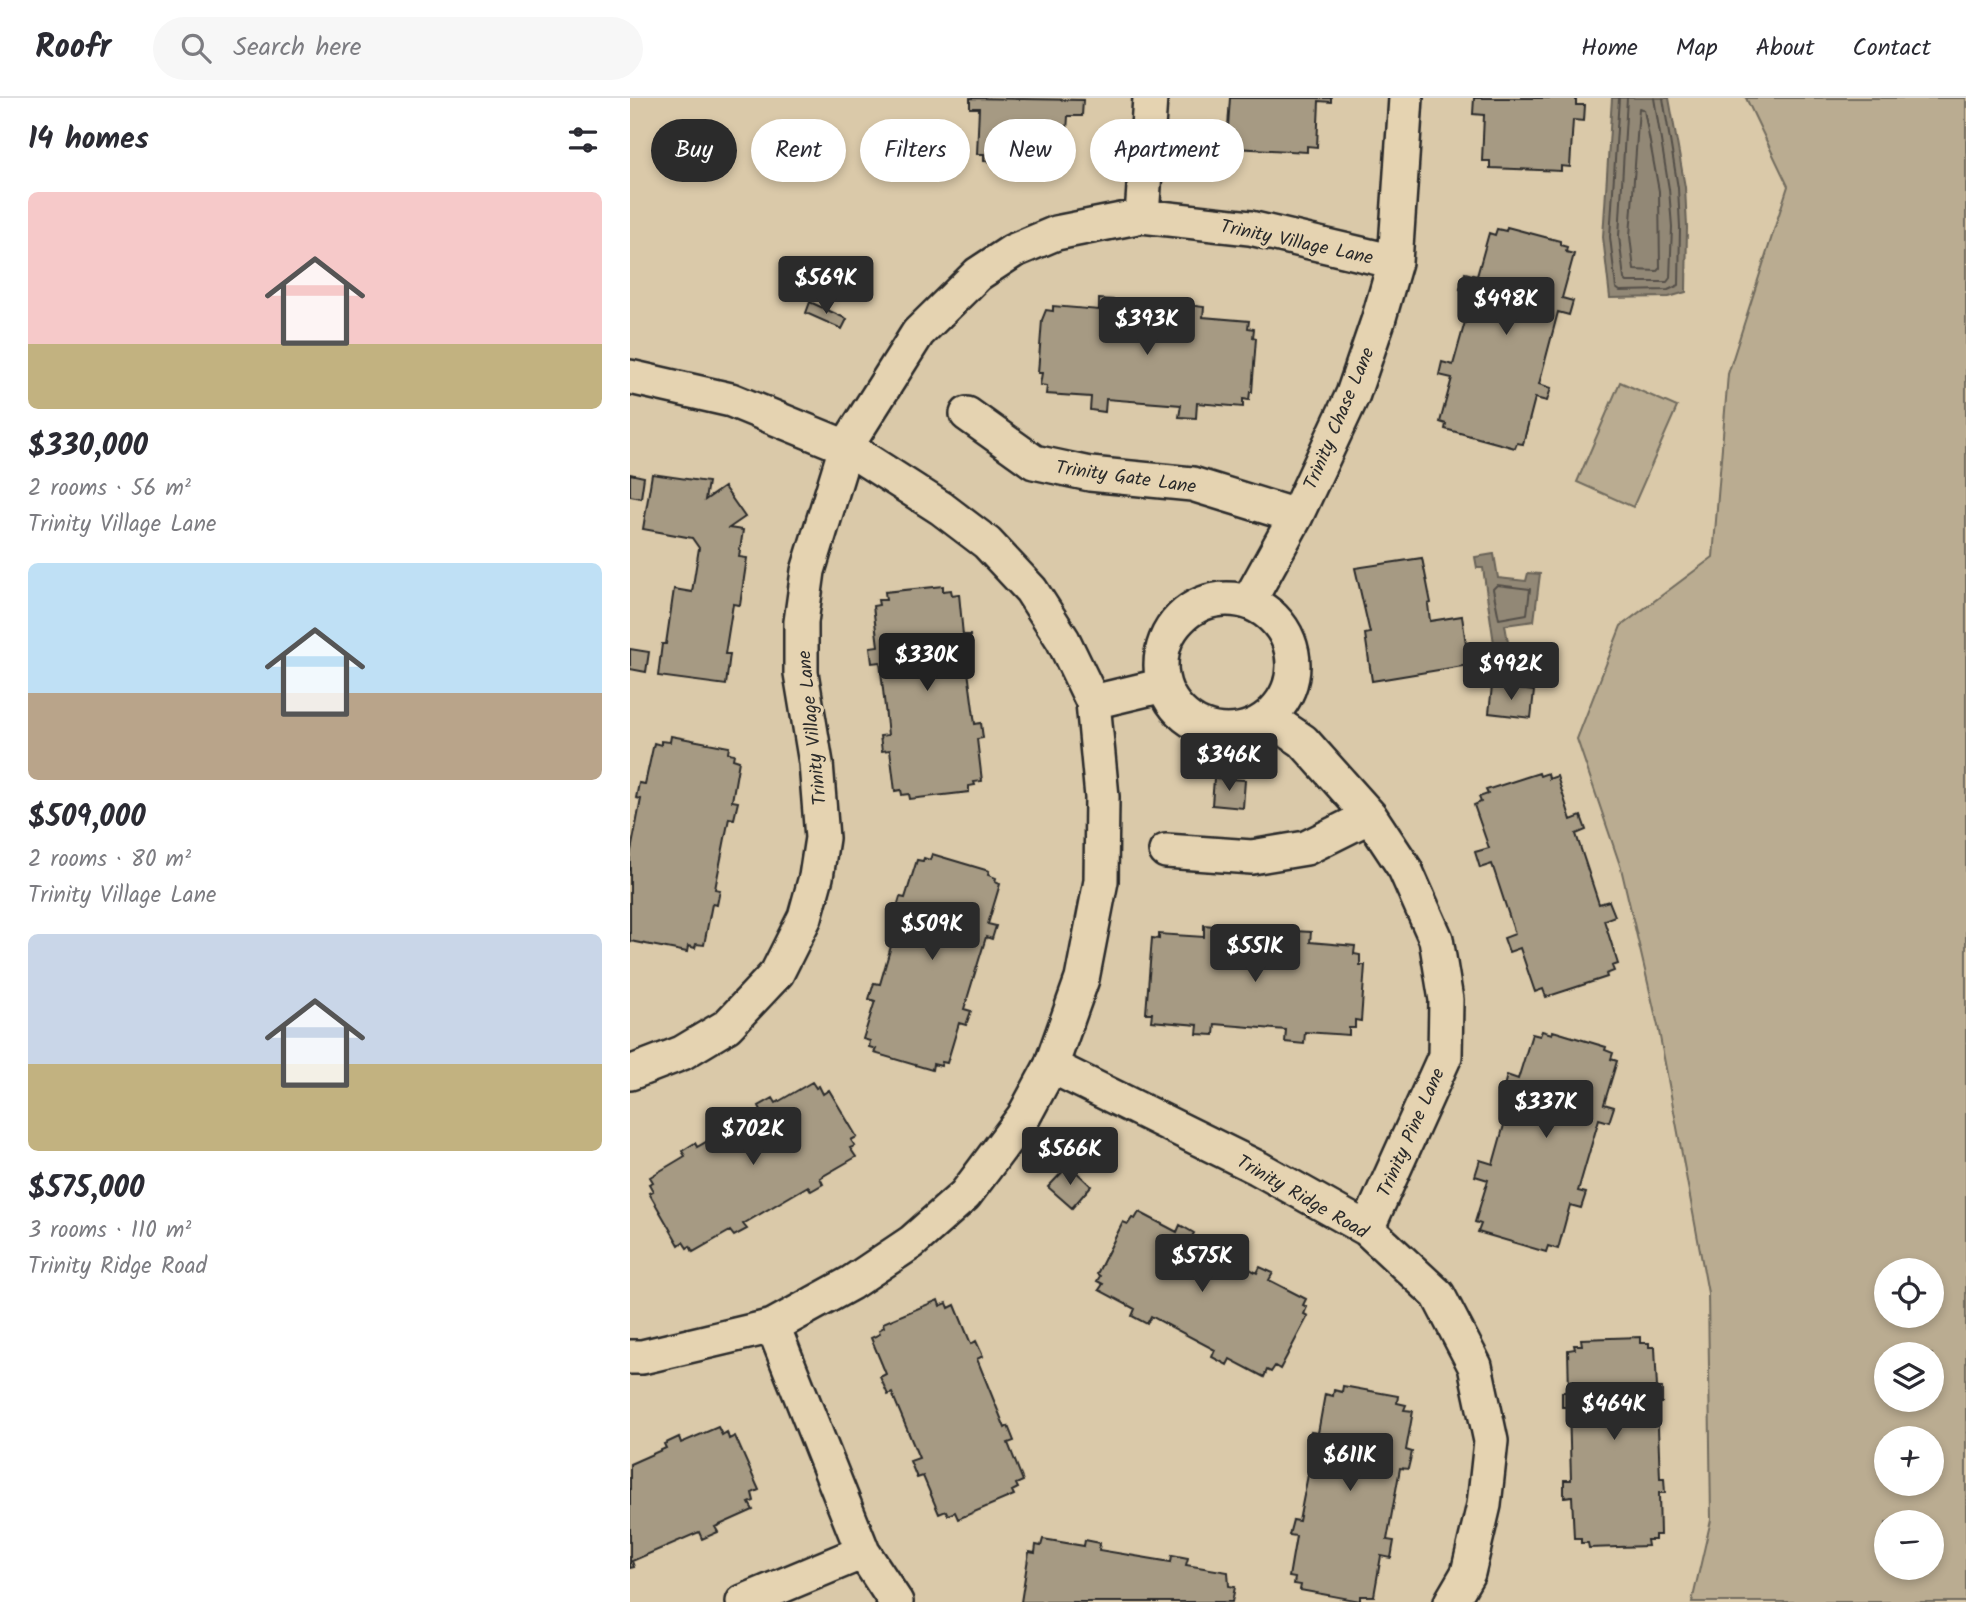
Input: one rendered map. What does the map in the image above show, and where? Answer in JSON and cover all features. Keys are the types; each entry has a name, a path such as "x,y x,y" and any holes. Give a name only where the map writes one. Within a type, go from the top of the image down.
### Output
{"street":[{"path":"1142,216 1150,98"},
{"name":"Trinity Chase Lane","path":"1249,601 1296,516 1353,394 1378,321 1395,262 1406,98"},
{"name":"Trinity Village Lane","path":"630,1073 682,1053 727,1026 777,973 805,918 816,877 822,838 816,762 802,673 801,622 808,572 846,447 918,334 978,274 1013,251 1056,233 1142,216 1250,228 1395,262"},
{"path":"630,377 731,400 846,447 941,508 987,543 1031,590 1063,640 1093,702 1102,797 1101,881 1082,979 1051,1066 1024,1116 965,1195 912,1242 851,1283 774,1326 655,1354 630,1357"},
{"name":"Trinity Gate Lane","path":"967,414 1034,462 1090,474 1192,484 1296,516"},
{"path":"1228,598 1249,601 1267,611 1282,625 1291,644 1294,664 1291,684 1283,703 1269,718 1250,728 1229,732 1208,729 1188,719 1173,704 1164,685 1161,664 1164,643 1174,624 1189,610 1208,601 1228,598"},
{"path":"1093,702 1164,685"},
{"name":"Trinity Pine Lane","path":"1269,718 1303,741 1370,817 1405,869 1436,939 1446,1000 1445,1056 1367,1229"},
{"path":"1166,851 1252,857 1279,853 1306,848 1370,817"},
{"name":"Trinity Ridge Road","path":"1051,1066 1258,1168 1367,1229 1438,1295 1475,1366 1491,1441 1484,1505 1468,1573 1451,1602"},
{"path":"774,1326 863,1552 896,1602"},
{"path":"743,1602 863,1552"}],"shaded area":[{"path":"1746,98 1966,98 1966,1602 1692,1602 1711,1520 1708,1293 1658,1026 1621,868 1577,739 1621,626 1713,557 1728,374 1788,186"},
{"path":"1620,382 1677,407 1633,507 1577,482"}],"water":[{"path":"1612,98 1669,98 1685,187 1686,292 1669,297 1610,298 1603,237"},
{"path":"1494,554 1498,578 1526,581 1528,573 1540,574 1534,621 1505,625 1509,648 1495,650 1483,568 1477,568 1475,557"}],"building":[{"path":"970,98 1083,100 1082,116 1068,116 1068,119 984,119 984,154 977,154 979,108 970,108"},
{"path":"1230,98 1331,98 1331,102 1319,101 1317,147 1307,146 1307,152 1244,149 1244,119 1229,119"},
{"path":"1474,98 1576,98 1576,105 1585,105 1584,121 1573,120 1570,167 1561,166 1561,171 1490,168 1490,161 1482,161 1484,115 1473,114"},
{"path":"1507,227 1560,241 1560,245 1567,247 1566,252 1574,254 1562,298 1573,301 1569,315 1558,312 1539,384 1551,388 1547,401 1535,398 1523,444 1517,443 1515,448 1445,429 1446,424 1440,422 1452,378 1439,375 1442,362 1453,365 1473,293 1460,289 1465,273 1477,276 1489,233 1495,235 1497,229 1506,231"},
{"path":"1099,299 1113,300 1114,309 1187,315 1188,305 1204,307 1203,317 1249,321 1248,328 1254,329 1253,337 1256,338 1249,400 1243,399 1243,407 1197,403 1196,418 1179,417 1181,405 1106,399 1105,412 1090,410 1091,397 1046,394 1047,386 1040,385 1042,373 1038,373 1042,320 1046,310 1053,311 1053,306 1099,310"},
{"path":"810,302 847,319 842,329 806,313"},
{"path":"630,474 644,477 641,498 630,496"},
{"path":"652,474 708,482 705,500 724,487 745,517 729,528 743,530 739,557 747,558 740,605 733,604 725,654 730,654 726,685 658,676 674,589 692,592 699,548 692,538 643,529"},
{"path":"1422,558 1431,603 1428,604 1430,621 1462,616 1469,665 1372,681 1365,634 1370,633 1355,568"},
{"path":"943,586 943,591 951,590 952,595 959,594 963,635 970,635 971,649 965,649 975,724 981,723 983,738 977,739 982,781 969,786 969,792 910,799 909,794 902,795 901,790 895,791 890,750 882,751 880,736 888,735 880,662 872,663 870,647 878,646 873,606 879,605 878,600 886,600 885,592"},
{"path":"630,649 649,652 646,672 630,669"},
{"path":"1492,686 1534,691 1531,718 1489,713"},
{"path":"671,736 729,747 728,753 734,754 733,759 739,761 732,801 738,802 734,819 729,818 715,889 720,890 717,905 712,904 704,945 696,944 695,948 688,946 687,952 630,941 630,856 641,799 636,798 639,783 645,784 654,743 661,745 661,741 670,742"},
{"path":"1539,773 1540,776 1548,773 1549,779 1557,776 1571,820 1581,816 1586,830 1576,834 1599,904 1609,901 1615,916 1604,920 1618,964 1612,966 1614,971 1606,974 1607,977 1546,997 1543,989 1535,992 1520,948 1509,952 1504,938 1515,934 1492,864 1480,868 1475,852 1489,848 1474,805 1481,802 1479,797 1488,794 1486,790"},
{"path":"1214,778 1245,780 1243,808 1212,805"},
{"path":"932,854 989,871 988,875 996,878 995,882 1000,884 988,924 996,926 992,939 986,937 964,1009 971,1011 966,1025 959,1023 947,1063 942,1062 941,1066 933,1064 932,1070 874,1053 876,1049 869,1047 870,1041 863,1039 875,1001 869,999 874,983 880,984 900,915 895,914 900,897 905,898 917,860 930,860"},
{"path":"1204,925 1223,927 1222,937 1294,942 1294,931 1311,932 1310,942 1355,946 1354,954 1360,955 1360,965 1365,965 1361,1021 1355,1020 1355,1028 1349,1028 1349,1035 1305,1032 1304,1044 1285,1042 1286,1030 1215,1024 1214,1035 1197,1034 1198,1025 1151,1021 1152,1013 1146,1013 1152,938 1159,939 1159,934 1204,937"},
{"path":"1542,1031 1552,1034 1553,1031 1606,1047 1605,1050 1613,1053 1611,1059 1617,1061 1604,1104 1614,1107 1609,1122 1599,1119 1578,1191 1586,1193 1581,1208 1570,1205 1558,1249 1548,1246 1546,1252 1478,1232 1481,1224 1475,1222 1488,1180 1475,1176 1480,1160 1493,1164 1513,1093 1503,1090 1507,1075 1518,1079 1532,1034 1540,1036"},
{"path":"812,1082 816,1088 819,1086 823,1094 829,1090 857,1137 851,1140 855,1146 850,1148 856,1157 820,1178 823,1184 811,1191 808,1186 743,1224 747,1229 734,1236 730,1231 693,1252 690,1246 687,1248 683,1242 679,1245 649,1193 653,1191 649,1184 653,1182 650,1177 685,1156 682,1151 695,1143 697,1147 761,1110 759,1106 773,1098 776,1103"},
{"path":"1069,1165 1091,1186 1072,1208 1048,1187"},
{"path":"1139,1212 1177,1232 1180,1225 1194,1233 1191,1238 1257,1273 1260,1267 1273,1273 1269,1280 1306,1299 1303,1305 1307,1307 1304,1314 1308,1316 1280,1369 1275,1366 1271,1372 1267,1370 1264,1377 1230,1359 1227,1365 1212,1357 1215,1350 1151,1316 1147,1324 1132,1316 1135,1309 1099,1290 1103,1284 1097,1281 1100,1276 1097,1274 1123,1222 1128,1224"},
{"path":"938,1300 940,1306 947,1303 949,1308 955,1305 971,1344 976,1341 983,1356 977,1359 1005,1428 1008,1426 1014,1441 1008,1443 1023,1481 1016,1484 1018,1488 1012,1491 1014,1495 958,1519 955,1512 948,1515 946,1511 939,1514 923,1476 917,1478 910,1461 919,1458 892,1393 888,1395 880,1377 886,1374 871,1338 880,1334 883,1323"},
{"path":"1640,1337 1640,1343 1649,1343 1649,1347 1655,1347 1657,1388 1662,1388 1662,1403 1657,1403 1660,1478 1664,1478 1665,1493 1659,1493 1660,1535 1655,1535 1655,1540 1647,1540 1648,1546 1589,1548 1588,1543 1581,1543 1581,1538 1574,1538 1572,1496 1564,1497 1564,1480 1571,1480 1569,1407 1562,1407 1562,1392 1569,1392 1568,1350 1575,1349 1574,1345 1582,1345 1581,1339"},
{"path":"1343,1386 1398,1396 1397,1403 1406,1405 1404,1410 1413,1411 1406,1450 1412,1452 1408,1469 1400,1468 1387,1540 1394,1541 1391,1558 1381,1556 1374,1596 1360,1596 1360,1601 1300,1590 1301,1585 1294,1584 1295,1578 1289,1577 1296,1536 1289,1535 1293,1520 1299,1521 1313,1449 1308,1448 1311,1432 1318,1433 1325,1394 1333,1396 1334,1390 1342,1392"},
{"path":"718,1427 722,1435 727,1432 729,1439 735,1436 759,1490 752,1493 754,1501 749,1503 753,1510 715,1527 718,1532 702,1539 699,1532 632,1561 634,1567 630,1568 630,1464 666,1448 664,1444 679,1437 681,1443"},
{"path":"1043,1539 1084,1546 1085,1540 1100,1543 1099,1550 1171,1562 1172,1555 1188,1558 1186,1565 1228,1572 1229,1586 1235,1587 1232,1602 1021,1602 1029,1552 1035,1553 1036,1545 1041,1546"}]}
